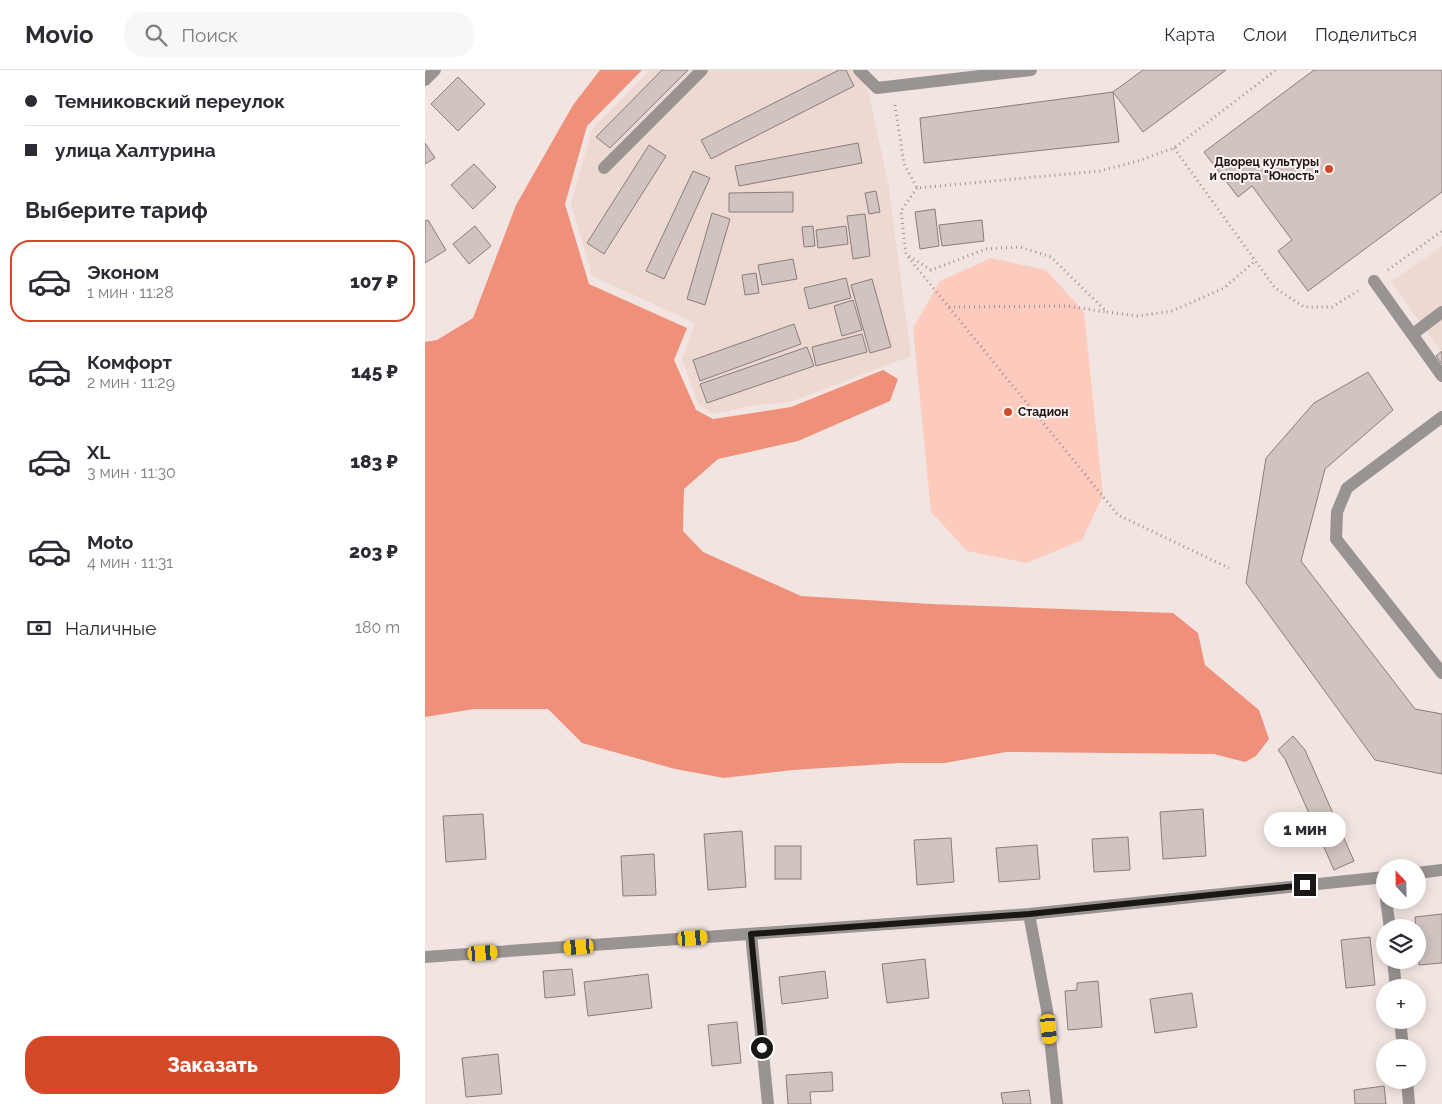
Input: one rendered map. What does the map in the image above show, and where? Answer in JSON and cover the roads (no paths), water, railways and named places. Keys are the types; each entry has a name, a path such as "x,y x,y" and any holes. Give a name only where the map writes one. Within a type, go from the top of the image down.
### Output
{"street":[{"path":"425,80 435,70"},
{"path":"604,168 702,70"},
{"path":"859,70 877,88 1031,70"},
{"path":"1374,280 1442,376"},
{"path":"1413,334 1442,312"},
{"path":"1442,417 1347,488 1337,512 1336,539 1442,673"},
{"path":"1426,872 1442,870"},
{"path":"425,957 1029,914 1376,881"},
{"path":"1029,914 1047,1010 1057,1104"},
{"path":"751,934 767,1104"},
{"path":"1408,1089 1409,1104"}],"place":[{"name":"Дворец культуры и спорта \"Юность\"","path":"1329,169"},
{"name":"Стадион","path":"1008,412"}]}
